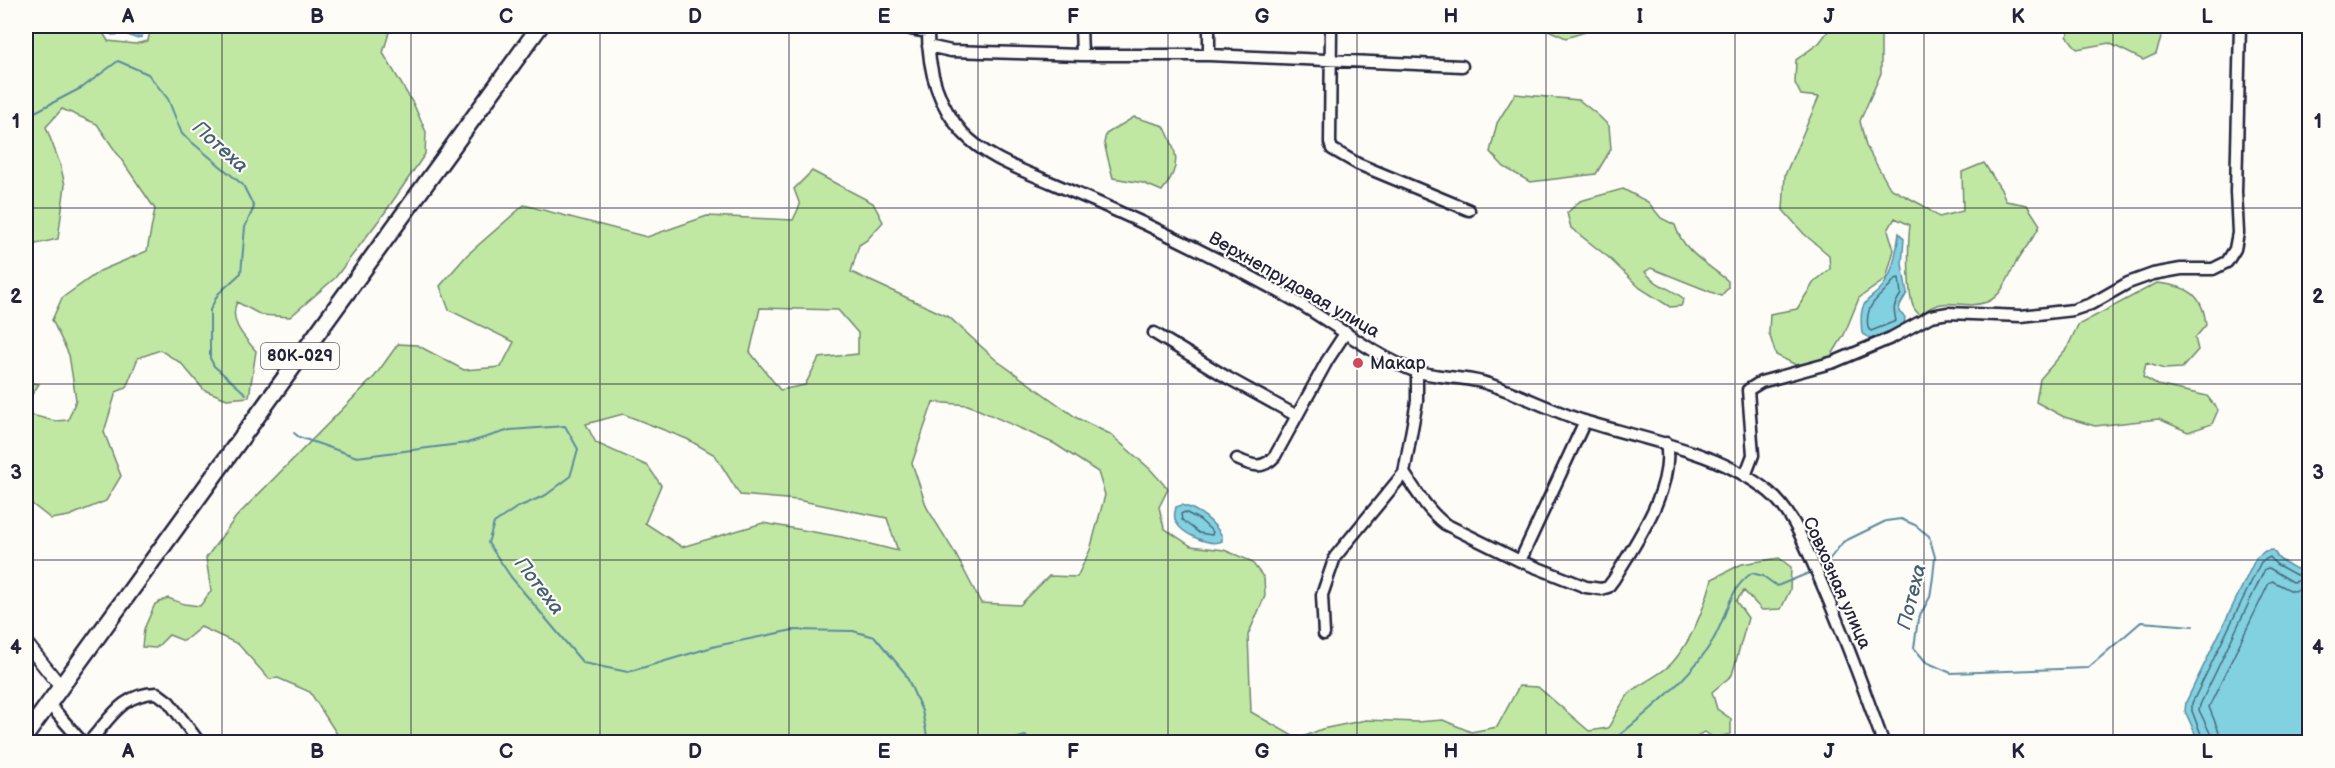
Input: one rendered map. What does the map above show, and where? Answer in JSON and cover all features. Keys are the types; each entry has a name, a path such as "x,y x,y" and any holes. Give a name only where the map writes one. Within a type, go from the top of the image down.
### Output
{"main road":[{"name":"80К-029","path":"26,735 540,26"}],"street":[{"path":"902,26 911,29 928,29"},
{"path":"1081,26 1082,55"},
{"path":"1209,26 1209,56"},
{"path":"1331,26 1329,59 1332,149 1358,164 1469,210"},
{"path":"1744,476 1753,454 1748,390 1761,382 1834,362 1891,338 1931,316 1948,313 2021,316 2073,310 2091,304 2128,283 2153,274 2222,266 2232,256 2238,233 2236,192 2240,26"},
{"name":"Верхнепрудовая улица","path":"928,29 928,46 934,81 940,97 963,133 976,145 994,156 1023,171 1161,229 1270,287 1382,355 1417,372 1478,381 1585,421 1692,452 1744,476"},
{"path":"928,46 951,51 1329,59 1462,66"},
{"path":"1237,459 1250,465 1269,464 1346,332"},
{"path":"1154,333 1297,416"},
{"path":"1324,634 1322,594 1335,557 1404,472 1417,401 1417,372"},
{"path":"1520,561 1585,421"},
{"path":"1404,472 1417,493 1438,519 1445,524 1520,561 1586,587 1601,590 1608,587 1655,506 1667,470 1669,458 1666,443"},
{"name":"Совхозная улица","path":"1744,476 1772,494 1794,522 1837,617 1883,742"},
{"path":"26,643 61,687"},
{"path":"89,742 123,704 135,695 156,693 169,702 199,742"},
{"path":"49,704 82,742"}],"green space":[{"path":"26,26 100,26 108,41 135,44 148,41 151,26 391,26 383,53 414,105 426,132 425,154 386,211 335,278 290,317 261,315 237,302 234,316 236,322 242,334 256,351 249,397 227,399 204,390 181,363 160,350 138,358 126,388 116,392 104,432 121,476 106,501 69,516 51,519 32,504 26,490 26,382 39,384 29,399 31,415 55,421 68,420 76,400 69,355 52,320 62,298 100,271 147,251 155,209 97,124 62,109 46,127 65,185 58,239 36,244 26,241"},
{"path":"1539,26 1590,26 1585,32 1566,38"},
{"path":"1832,26 1883,26 1881,73 1860,121 1866,146 1890,188 1939,217 1963,211 1962,172 1984,163 2006,201 2027,205 2040,225 2016,262 2003,288 1993,299 1969,305 1937,305 1920,315 1914,309 1910,292 1910,225 1895,218 1888,230 1894,250 1886,279 1859,298 1844,335 1830,358 1796,365 1776,355 1769,333 1770,314 1797,309 1814,282 1830,269 1829,255 1804,234 1783,210 1785,175 1819,97 1801,95 1795,83 1796,60 1819,43"},
{"path":"2072,26 2158,26 2161,38 2156,54 2143,60 2109,43 2077,49 2067,36"},
{"path":"1515,94 1579,100 1599,116 1609,126 1611,149 1596,174 1530,182 1504,167 1490,152 1497,123"},
{"path":"1134,117 1164,126 1172,144 1176,159 1175,167 1162,191 1143,183 1113,178 1104,143 1106,134"},
{"path":"812,171 873,203 883,222 867,240 859,245 851,272 949,317 996,360 1077,418 1110,434 1150,469 1168,489 1159,507 1164,528 1191,546 1224,550 1251,561 1264,578 1265,596 1248,635 1251,712 1298,739 1322,729 1366,720 1417,722 1443,720 1471,732 1497,727 1519,686 1538,687 1589,731 1608,728 1630,693 1667,668 1686,644 1697,623 1712,579 1742,564 1779,558 1791,567 1790,590 1781,609 1762,610 1744,591 1736,601 1748,618 1732,675 1712,692 1717,709 1731,719 1731,734 1714,738 1705,732 1698,735 1698,742 565,742 554,737 524,737 521,742 342,742 310,692 278,678 269,679 238,644 201,627 184,641 169,635 156,648 142,647 144,629 155,604 168,598 184,604 200,606 211,591 206,558 236,517 375,376 398,344 417,345 464,370 501,367 514,342 449,310 440,286 467,255 524,205 647,237 707,216 793,220 800,205 794,189","holes":["760,308 838,310 858,333 858,354 819,358 805,385 780,390 750,352","933,402 968,405 1055,444 1098,472 1105,495 1090,550 1077,577 1049,576 1020,605 981,603 955,553 927,508 912,463","623,414 687,439 715,455 740,495 797,500 887,518 898,551 842,537 763,523 682,547 645,523 661,485 648,466 596,443 586,424"]},
{"path":"1623,189 1648,202 1661,218 1675,225 1690,250 1728,281 1728,288 1721,296 1651,268 1645,272 1650,277 1684,299 1681,306 1670,307 1640,288 1608,257 1571,228 1567,213 1580,201"},
{"path":"2157,283 2177,286 2192,293 2201,305 2206,325 2195,338 2198,350 2182,368 2164,369 2146,363 2143,377 2157,385 2207,396 2218,410 2212,424 2188,432 2159,419 2095,426 2064,417 2036,402 2040,379 2067,348 2078,325"}],"water":[{"path":"112,26 142,26 142,37 135,38 126,34 112,35 107,31"},
{"path":"1899,233 1904,239 1902,264 1907,293 1899,312 1905,317 1904,325 1871,339 1862,333 1862,310 1864,304 1888,278 1894,262"},
{"path":"1182,505 1200,513 1210,521 1222,536 1222,541 1204,541 1179,527 1174,516 1176,507"},
{"path":"2273,550 2279,559 2296,569 2302,567 2309,557 2309,742 2199,742 2185,711 2186,702 2256,558 2265,551"}],"waterway":[{"name":"Потеха","path":"26,110 33,113 83,87 118,61 148,74 168,99 182,134 243,185 254,207 245,227 241,273 218,294 210,310 210,358 214,366 246,394"},
{"name":"Потеха","path":"294,433 299,437 357,457 467,443 510,430 565,426 578,449 570,477 546,495 516,508 494,523 488,543 511,577 583,663 628,672 716,646 793,630 853,631 875,637 905,673 922,711 927,736 933,742"},
{"name":"Потеха","path":"1819,568 1825,565 1843,542 1886,521 1901,519 1915,525 1929,536 1935,557 1933,577 1930,597 1918,619 1914,648 1926,662 1951,673 2088,668 2141,622 2193,626"},
{"name":"Потеха","path":"1611,742 1666,695 1693,668 1718,631 1733,595 1752,573 1763,576 1777,586 1814,571"},
{"name":"Потеха","path":"1005,742 1025,736 1038,742"},
{"name":"Потеха","path":"1333,742 1338,739 1350,742"},
{"name":"Потеха","path":"1399,742 1419,739 1426,742"}],"place":[{"name":"Макар","path":"1358,363"}]}
